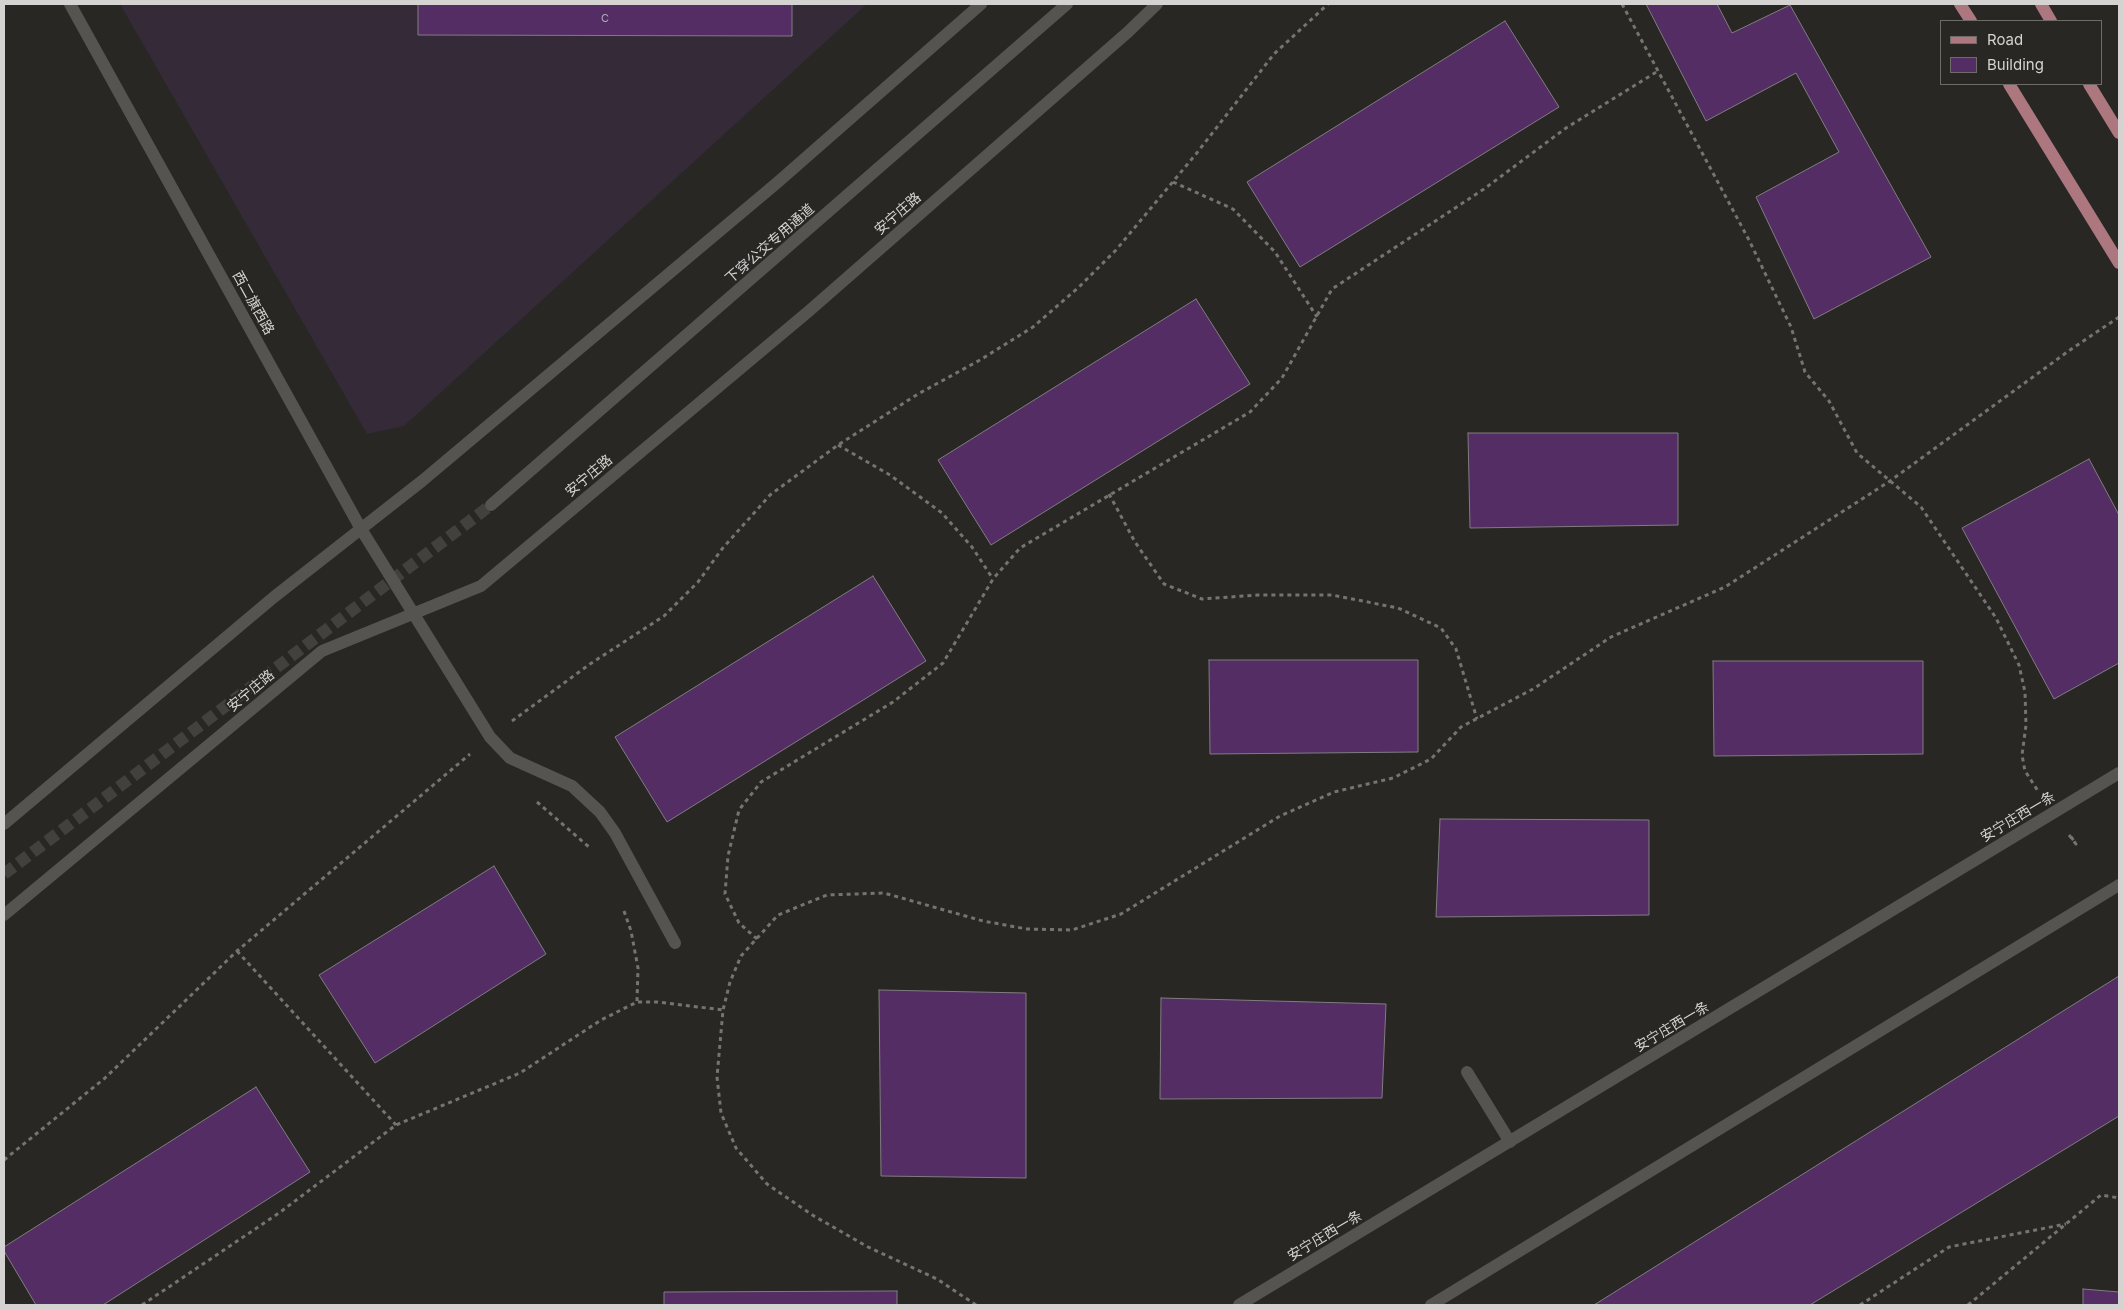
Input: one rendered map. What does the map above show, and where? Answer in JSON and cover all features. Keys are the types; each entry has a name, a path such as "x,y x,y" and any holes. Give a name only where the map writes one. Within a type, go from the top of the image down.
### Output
{"main road":[{"path":"1960,4 1970,20"},
{"path":"2041,4 2051,20"},
{"path":"2010,85 2119,263"},
{"path":"2090,85 2119,133"}],"street":[{"name":"西二旗西路","path":"70,4 361,529 490,737 510,758 572,786 600,812 615,833 675,943"},
{"path":"4,824 274,597 361,529 778,182 981,4"},
{"name":"下穿公交专用通道","path":"491,505 1067,4"},
{"name":"安宁庄路","path":"4,915 322,652 481,586 809,311 1128,32 1157,4"},
{"name":"安宁庄西一条","path":"1239,1305 2119,773"},
{"path":"1431,1305 2119,884"},
{"path":"1467,1072 1510,1142"}],"path":[{"path":"4,1160 104,1078 237,951 490,737 590,664 664,616 698,582 722,548 770,495 838,445 918,394 980,360 1033,327 1079,287 1116,250 1173,182 1274,54 1328,4"},
{"path":"1622,4 1749,240 1791,327 1805,372 1829,401 1857,453 1921,507 1996,618 2020,666 2025,692 2026,725 2022,755 2025,771 2042,796"},
{"path":"757,939 739,923 725,894 728,856 739,810 761,782 893,702 942,664 993,579 1020,548 1250,412 1282,378 1332,289 1484,189 1566,128 1658,72"},
{"path":"1173,182 1233,209 1275,252 1317,317"},
{"path":"976,1305 937,1279 868,1247 814,1216 767,1184 736,1148 721,1113 717,1077 723,1010 730,982 741,956 778,915 827,895 884,893 983,921 1027,929 1072,930 1121,914 1280,816 1334,792 1393,778 1431,759 1461,727 1533,689 1612,637 1725,587 1890,481 2070,350 2119,317"},
{"path":"838,445 890,475 942,513 972,547 993,579"},
{"path":"1109,494 1135,542 1164,584 1202,599 1258,595 1332,595 1398,608 1441,628 1456,649 1477,719"},
{"path":"532,798 595,853"},
{"path":"2056,812 2076,844 2064,828"},
{"path":"621,903 630,931 638,968 637,1002"},
{"path":"237,951 396,1125"},
{"path":"142,1305 279,1213 396,1125 520,1073 601,1020 637,1002 658,1002 723,1010"},
{"path":"1968,1305 2101,1195 2119,1198"},
{"path":"1860,1305 1948,1248 2066,1224"}],"shaded area":[{"path":"120,4 867,4 404,426 367,434"}],"building":[{"path":"418,4 792,4 792,36 418,35"},
{"path":"1646,4 1717,4 1732,33 1790,5 1931,257 1814,319 1756,197 1839,152 1796,73 1706,121"},
{"path":"1505,21 1559,107 1300,267 1247,182"},
{"path":"1196,299 1250,384 991,545 938,460"},
{"path":"1468,433 1678,433 1678,525 1470,528"},
{"path":"2089,459 2119,515 2119,663 2054,699 1962,528"},
{"path":"873,576 926,661 667,822 615,737"},
{"path":"1209,660 1418,660 1418,752 1210,754"},
{"path":"1713,661 1923,661 1923,754 1714,756"},
{"path":"1440,819 1649,820 1649,915 1436,917"},
{"path":"494,866 546,954 375,1063 319,975"},
{"path":"2119,976 2119,1116 1810,1305 1594,1305"},
{"path":"879,990 1026,993 1026,1178 881,1176"},
{"path":"1161,998 1386,1004 1382,1098 1160,1099"},
{"path":"256,1087 310,1172 103,1305 36,1305 4,1251 4,1247"},
{"path":"2083,1289 2119,1292 2119,1305 2083,1305"},
{"path":"897,1291 897,1305 664,1305 664,1292"}],"tunnel":[{"path":"4,874 491,505"}]}
